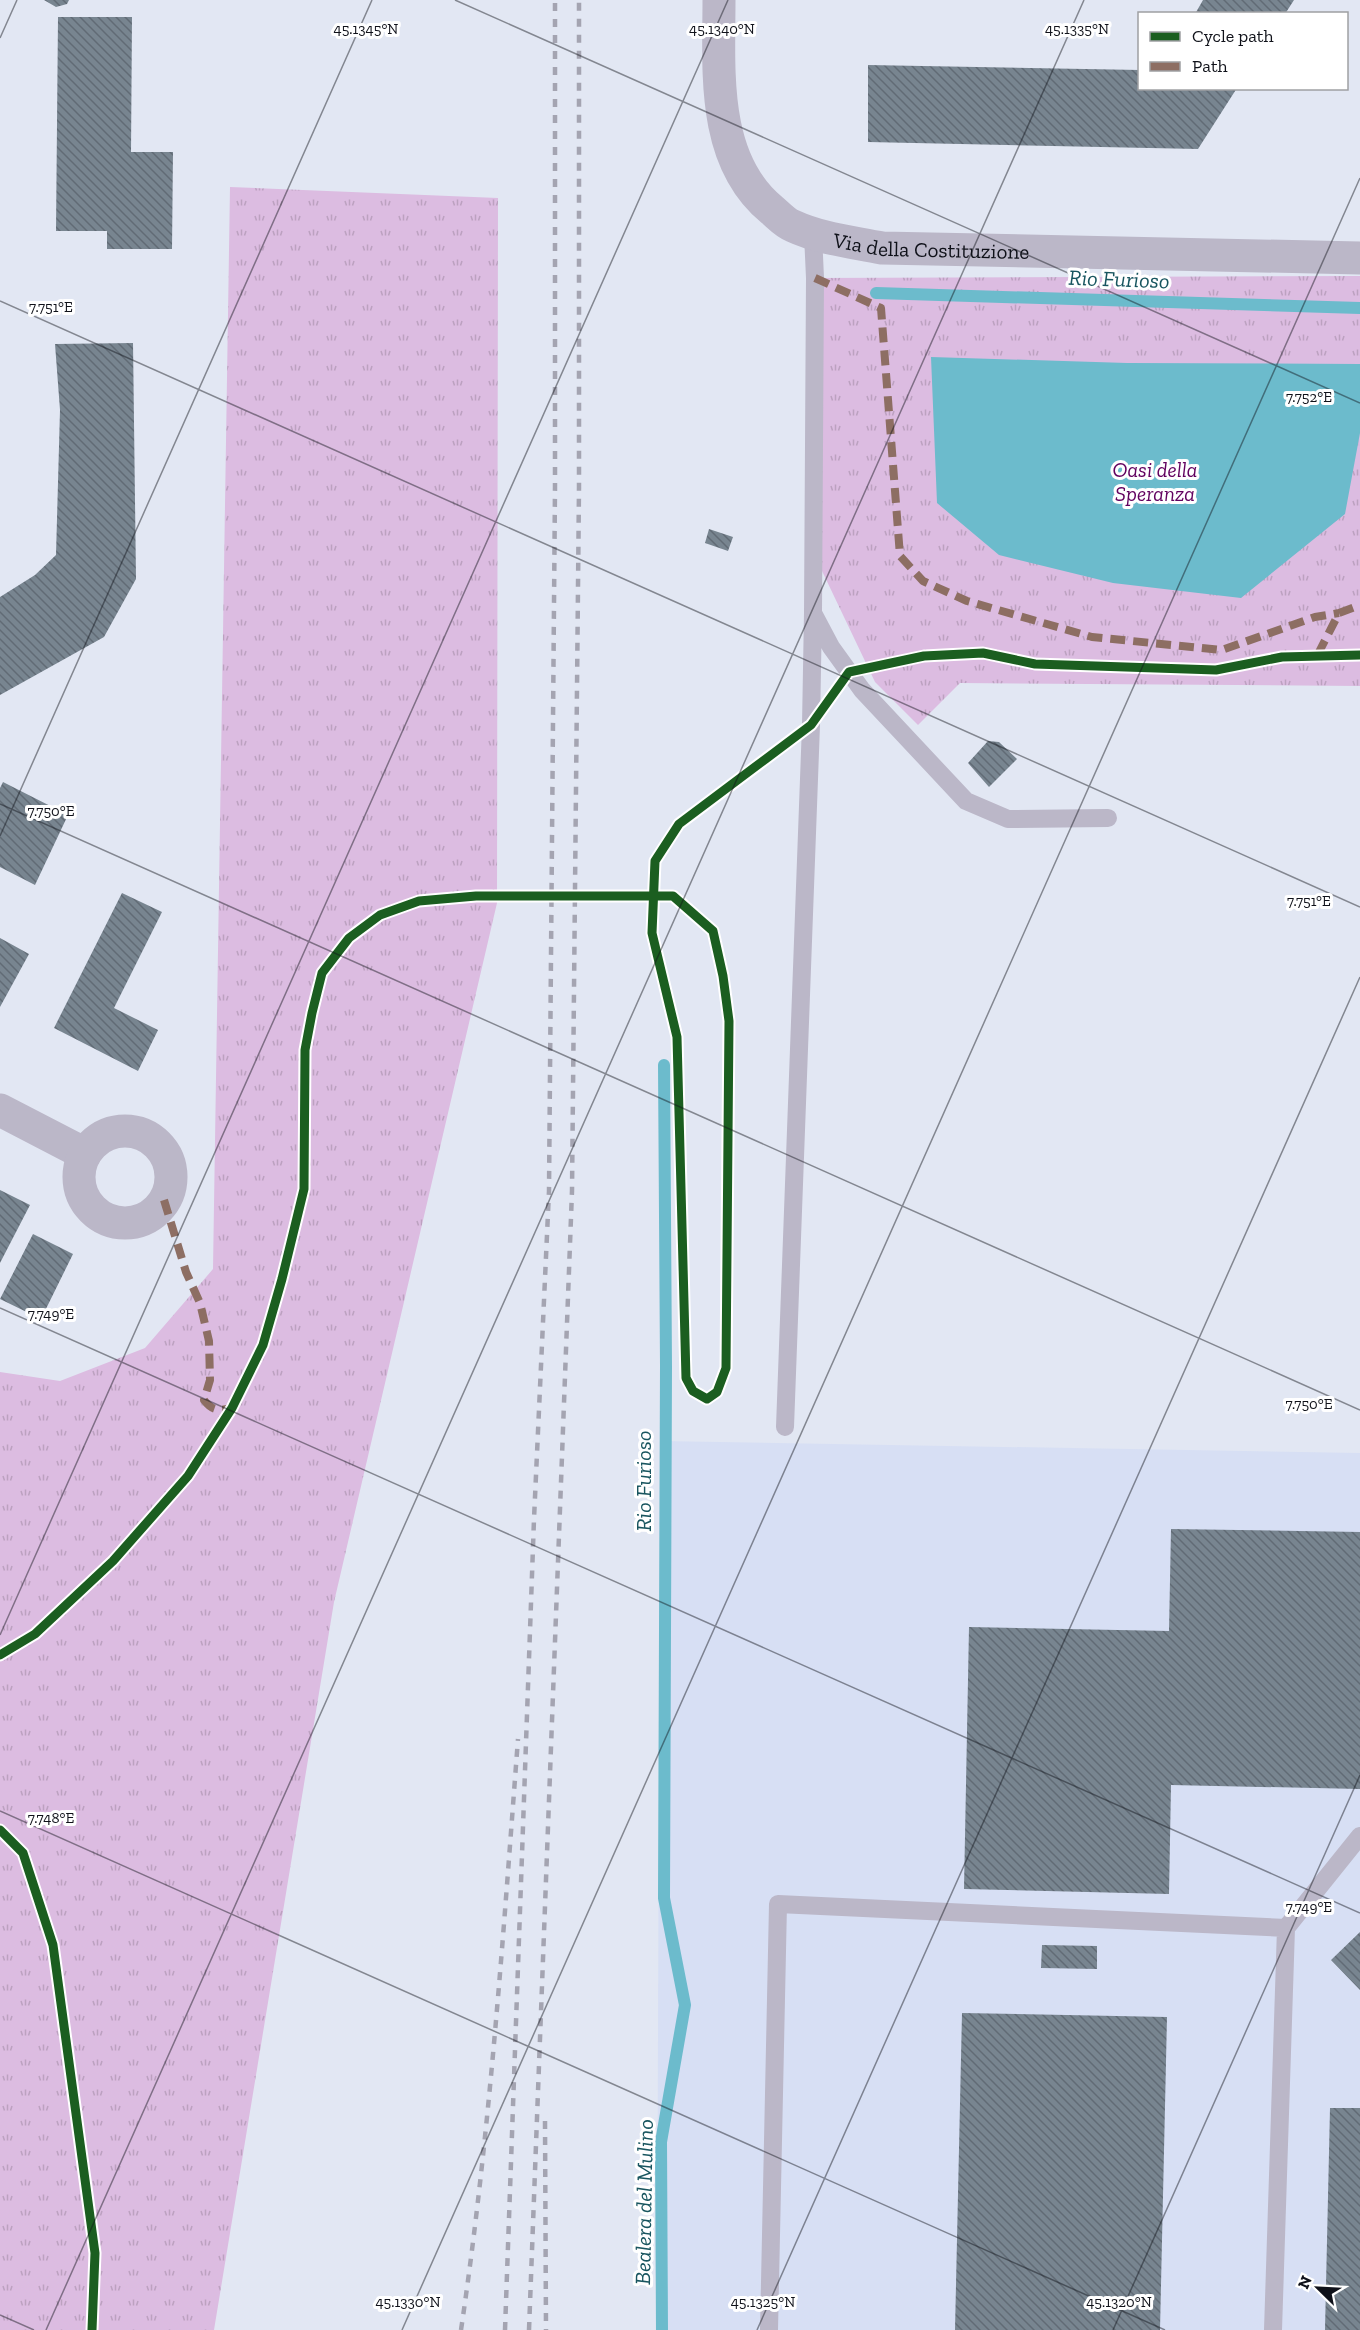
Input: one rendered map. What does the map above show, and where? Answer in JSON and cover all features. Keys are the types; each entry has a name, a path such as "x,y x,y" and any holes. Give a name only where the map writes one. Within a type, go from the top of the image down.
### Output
{"street":[{"name":"Via della Costituzione","path":"719,0 719,62 723,124 739,171 761,201 791,225 813,234 882,248 1360,258"},
{"path":"0,1110 85,1154"}],"lane":[{"path":"785,1427 811,725 815,302 813,234"},
{"path":"813,613 831,647 862,690 966,801 1008,819 1108,818"},
{"path":"1274,2330 1286,1928 1360,1836"},
{"path":"769,2330 778,1904 1286,1928"}],"shaded area":[{"path":"660,1441 1360,1453 1360,2330 657,2330"}],"green space":[{"path":"230,187 498,198 497,903 334,1602 214,2330 0,2330 0,1372 60,1381 145,1348 213,1269"},
{"name":"Oasi della Speranza","path":"1360,276 1360,686 960,683 918,725 875,682 812,550 815,278"}],"water":[{"path":"931,357 1127,363 1360,364 1360,433 1345,514 1241,598 1113,583 999,555 937,503"}],"building":[{"path":"44,0 69,0 67,4 56,7"},
{"path":"1203,0 1294,0 1286,12 1196,12"},
{"path":"58,17 132,17 131,152 173,152 172,249 107,249 107,231 56,231"},
{"path":"868,65 1138,70 1138,90 1236,90 1198,149 868,142"},
{"path":"133,343 136,579 104,637 0,695 0,597 35,575 56,555 60,410 55,344"},
{"path":"709,529 733,537 728,551 705,543"},
{"path":"988,741 999,742 1017,759 989,787 968,763"},
{"path":"3,782 68,815 35,885 0,867 0,788"},
{"path":"122,893 162,912 114,1008 158,1030 138,1071 54,1028"},
{"path":"0,938 29,954 0,1007"},
{"path":"0,1190 30,1205 0,1263"},
{"path":"33,1234 73,1254 41,1319 0,1299"},
{"path":"1171,1529 1360,1532 1360,1789 1171,1785 1169,1894 964,1889 969,1627 1169,1631"},
{"path":"1360,1932 1360,1990 1331,1960"},
{"path":"1042,1945 1097,1946 1097,1969 1041,1968"},
{"path":"962,2013 1167,2017 1160,2330 955,2330"},
{"path":"1330,2108 1360,2108 1360,2330 1325,2330"}],"waterway":[{"name":"Rio Furioso","path":"876,293 1360,308"},
{"name":"Rio Furioso","path":"662,2330 661,2142 685,2005 664,1898 666,1366 664,1065"}],"railway":[{"path":"505,2330 534,1519 549,1191 555,487 555,0"},
{"path":"529,2330 572,1191 579,487 579,0"},
{"path":"461,2330 488,2109 518,1739"},
{"path":"545,2121 546,2330"}],"marked path":[{"path":"815,278 881,308 900,556 923,581 967,601 1092,637 1222,650 1315,617 1339,613"},
{"path":"1318,654 1339,613 1360,605"},
{"path":"164,1200 186,1272 200,1303 209,1341 210,1380 204,1400 216,1409 232,1408"}],"cycle path":[{"path":"0,1655 35,1634 113,1561 188,1476 232,1408 263,1345 304,1189 305,1050 322,973 349,938 380,915 419,901 476,896 673,896 713,931 723,976 729,1021 726,1368 717,1392 707,1399 693,1391 686,1378 677,1037 652,933 655,861 679,824 811,725 849,672 924,656 983,653 1035,664 1216,670 1282,657 1360,655"},
{"path":"0,1830 23,1853 53,1945 95,2253 92,2330"}],"water label":[{"name":"Bealera del Mulino","path":"644,2202"}]}
